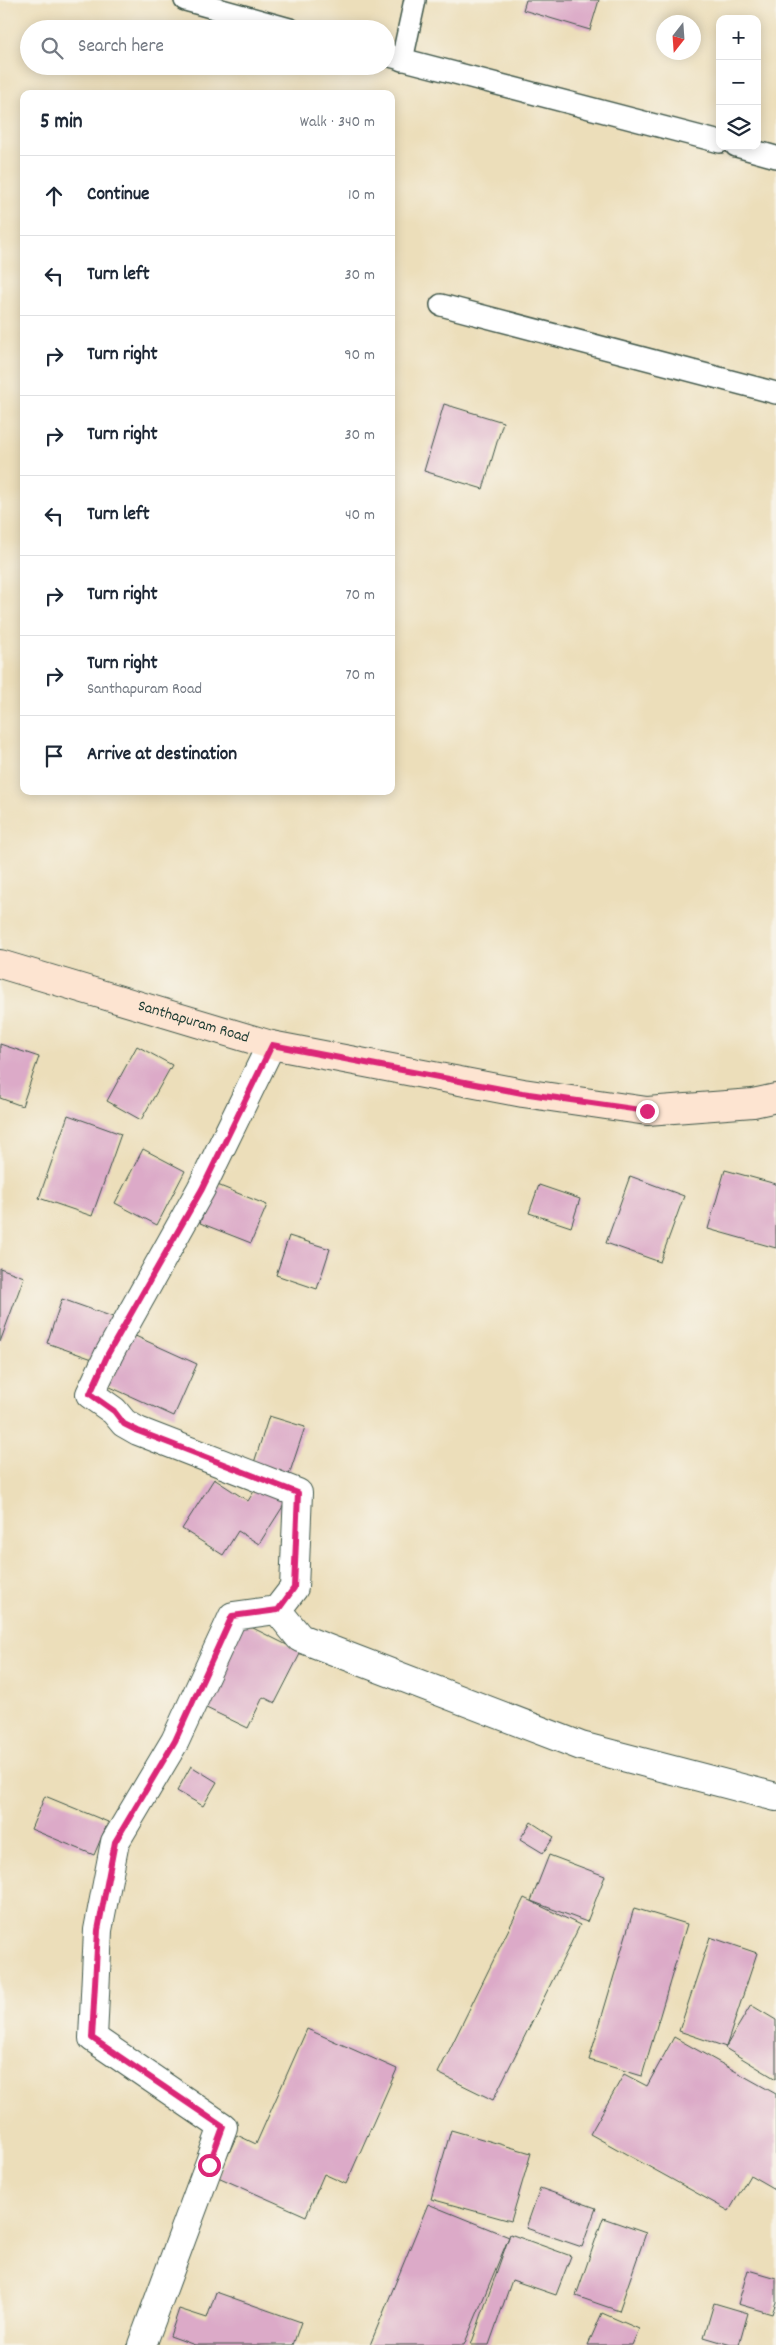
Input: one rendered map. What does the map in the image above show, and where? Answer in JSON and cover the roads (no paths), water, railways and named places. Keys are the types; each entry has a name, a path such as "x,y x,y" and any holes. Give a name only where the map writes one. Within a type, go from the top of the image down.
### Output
{"main road":[{"name":"Santhapuram Road","path":"0,964 272,1045 522,1093 647,1111 753,1103 776,1098"}],"street":[{"path":"142,2345 223,2127 92,2038 98,1930 115,1842 175,1741 232,1616 278,1610 294,1588 298,1493 138,1431 124,1424 114,1411 90,1394 108,1354 202,1189 272,1045"},
{"path":"278,1610 300,1638 581,1746 776,1797"}],"lane":[{"path":"185,0 257,20"},
{"path":"395,54 415,0"},
{"path":"395,57 716,141"},
{"path":"751,150 776,157"},
{"path":"441,305 776,393"}]}
